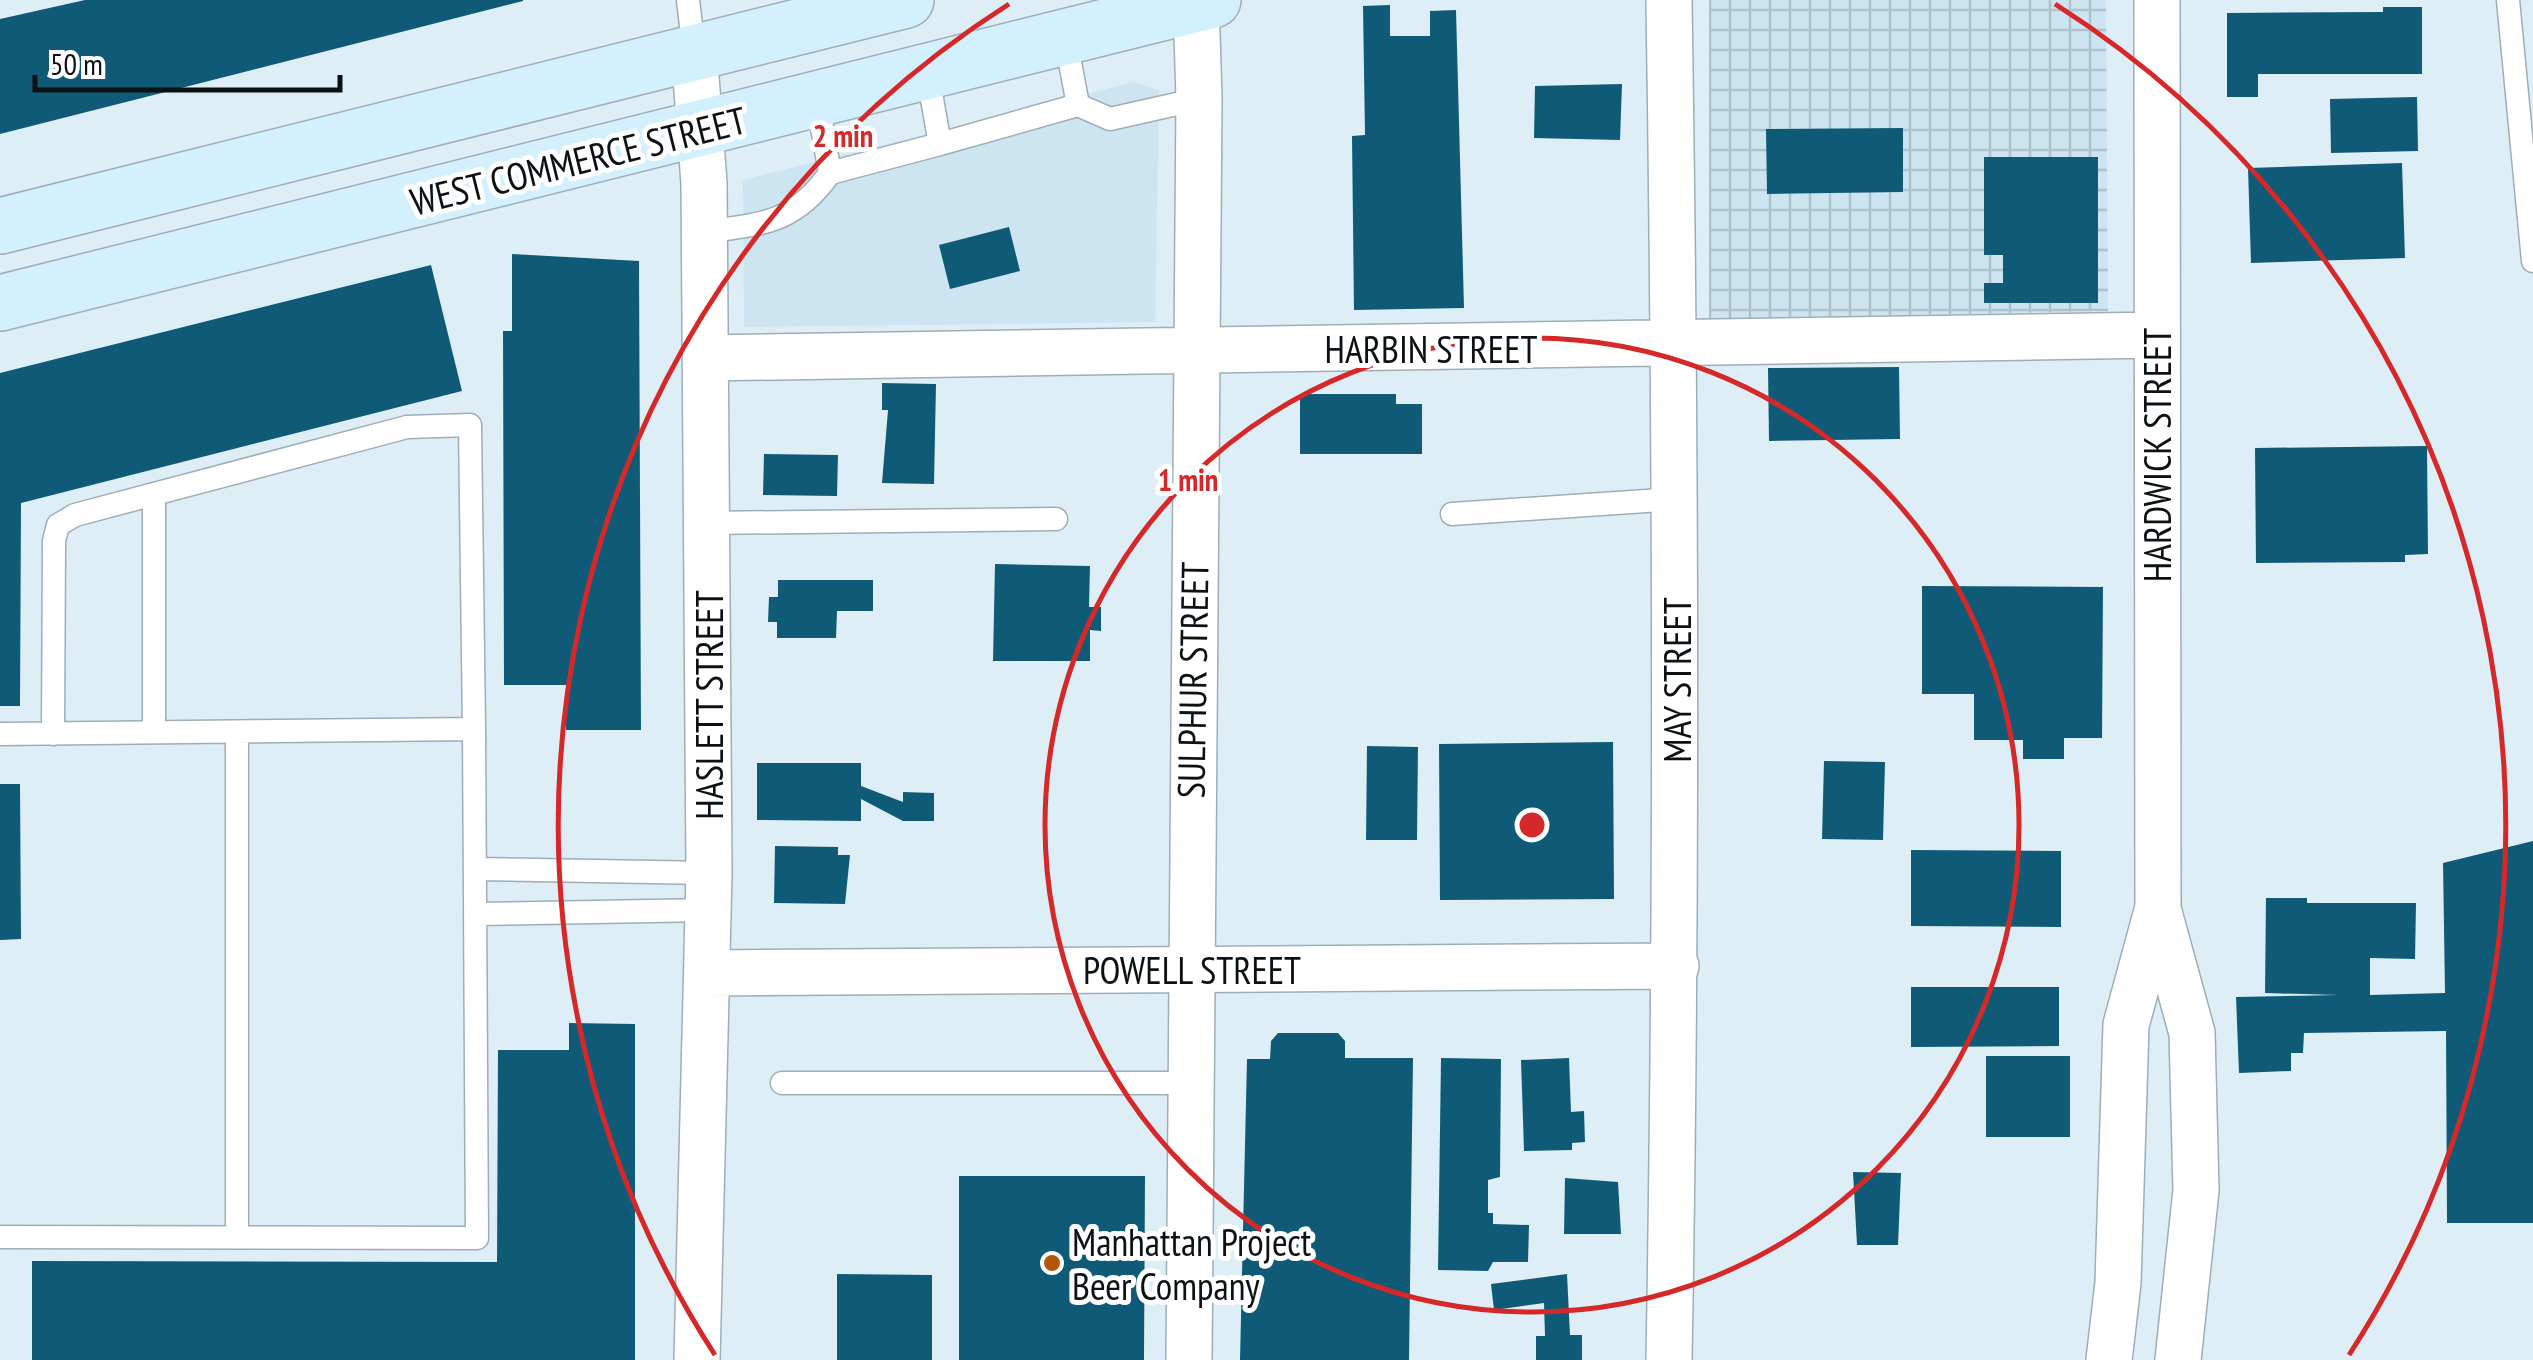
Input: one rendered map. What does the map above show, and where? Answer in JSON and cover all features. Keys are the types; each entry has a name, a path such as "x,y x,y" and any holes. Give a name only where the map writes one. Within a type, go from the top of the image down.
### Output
{"main road":[{"name":"WEST COMMERCE STREET","path":"0,303 1202,1"},
{"name":"WEST COMMERCE STREET","path":"0,226 691,25 891,2"}],"street":[{"name":"MAY STREET","path":"1669,0 1676,500 1676,966 1669,1360"},
{"name":"HARDWICK STREET","path":"2157,0 2158,909 2192,1033 2196,1190 2190,1282 2178,1360"},
{"name":"SULPHUR STREET","path":"1189,1360 1195,350 1202,1"},
{"name":"HASLETT STREET","path":"691,25 703,128 708,523 708,973 697,1360"},
{"name":"HARBIN STREET","path":"706,358 2155,336"},
{"name":"HARDWICK STREET","path":"2110,1360 2118,1283 2126,1024 2158,909"},
{"name":"POWELL STREET","path":"708,973 1676,966"}],"lane":[{"path":"2508,0 2533,260"},
{"path":"1065,36 1078,104"},
{"path":"927,71 940,144"},
{"path":"817,98 830,174"},
{"path":"704,232 773,222 810,201 830,174 1078,104 1110,119 1199,98"},
{"path":"0,1236 477,1238 470,425 407,427 75,515 58,525 54,541 53,734"},
{"path":"154,494 154,732"},
{"path":"1452,514 1676,500"},
{"path":"708,523 1056,519"},
{"path":"0,734 474,729"},
{"path":"237,732 237,1237"},
{"path":"474,868 709,892"},
{"path":"475,914 709,892"},
{"path":"782,1083 1189,1083"}],"shaded area":[{"path":"1709,0 2106,0 2108,311 1709,319"},
{"path":"1134,82 1159,90 1155,322 744,327 743,180"}],"building":[{"path":"85,0 523,1 0,134 0,19"},
{"path":"1390,5 1390,36 1430,36 1430,11 1456,10 1464,308 1354,310 1352,136 1365,135 1363,6"},
{"path":"2383,7 2422,7 2422,74 2258,74 2258,97 2227,97 2227,13 2383,12"},
{"path":"1622,84 1620,140 1534,138 1535,86"},
{"path":"2417,97 2418,151 2331,153 2330,99"},
{"path":"1903,128 1903,192 1767,194 1766,129"},
{"path":"1984,157 2098,157 2098,303 1984,303 1984,283 2003,283 2003,255 1984,255"},
{"path":"2402,163 2405,258 2251,263 2248,168"},
{"path":"1009,227 1020,271 950,289 939,245"},
{"path":"512,254 639,261 641,730 566,730 566,685 504,685 503,331 512,331"},
{"path":"431,265 462,391 21,503 20,706 0,706 0,373"},
{"path":"1899,367 1900,439 1769,441 1768,368"},
{"path":"882,383 936,384 934,484 882,483 888,410 882,410"},
{"path":"1300,394 1396,394 1396,404 1422,404 1422,454 1300,454"},
{"path":"2427,446 2428,554 2405,555 2405,562 2256,563 2255,448"},
{"path":"764,454 838,455 837,496 763,495"},
{"path":"995,564 1090,566 1089,607 1101,607 1101,631 1090,630 1090,661 993,661"},
{"path":"778,580 873,580 873,611 837,611 836,638 777,638 777,622 768,622 769,597 778,597"},
{"path":"1922,586 2103,587 2102,738 2064,738 2064,759 2023,759 2023,740 1974,740 1974,694 1922,694"},
{"path":"1613,742 1614,899 1440,900 1439,744"},
{"path":"1367,746 1418,747 1417,840 1366,840"},
{"path":"1824,761 1885,762 1883,840 1822,839"},
{"path":"757,763 861,763 861,786 903,802 903,792 934,793 934,821 903,821 861,799 861,821 757,820"},
{"path":"0,784 20,784 21,939 0,940"},
{"path":"2533,841 2533,1223 2447,1223 2446,1031 2304,1033 2303,1053 2291,1053 2291,1071 2239,1073 2236,997 2338,995 2265,993 2266,898 2307,898 2307,903 2416,903 2415,959 2370,958 2370,995 2445,993 2443,863"},
{"path":"775,846 838,847 838,855 850,855 845,904 774,903"},
{"path":"1911,850 2061,851 2061,927 1911,926"},
{"path":"1911,987 2059,987 2059,1046 1911,1047"},
{"path":"569,1023 635,1024 635,1360 32,1360 32,1261 497,1262 498,1050 569,1050"},
{"path":"1278,1033 1338,1033 1345,1041 1345,1058 1413,1058 1409,1360 1240,1360 1247,1059 1270,1059 1271,1041"},
{"path":"1986,1056 2070,1056 2070,1137 1986,1137"},
{"path":"1441,1058 1501,1059 1500,1177 1488,1180 1488,1213 1493,1213 1493,1224 1529,1225 1528,1262 1493,1262 1488,1271 1438,1270"},
{"path":"1569,1058 1571,1112 1584,1111 1585,1142 1572,1143 1572,1150 1524,1151 1521,1060"},
{"path":"1853,1172 1901,1173 1898,1245 1857,1245"},
{"name":"Manhattan Project Beer Company","path":"959,1176 1145,1176 1144,1360 959,1360"},
{"path":"1565,1178 1618,1182 1621,1234 1564,1234"},
{"path":"837,1274 932,1275 932,1360 837,1360"},
{"path":"1567,1274 1570,1335 1582,1335 1582,1360 1536,1360 1536,1336 1545,1336 1544,1303 1494,1310 1491,1284"}],"place":[{"name":"Manhattan Project Beer Company","path":"1052,1263"}]}
